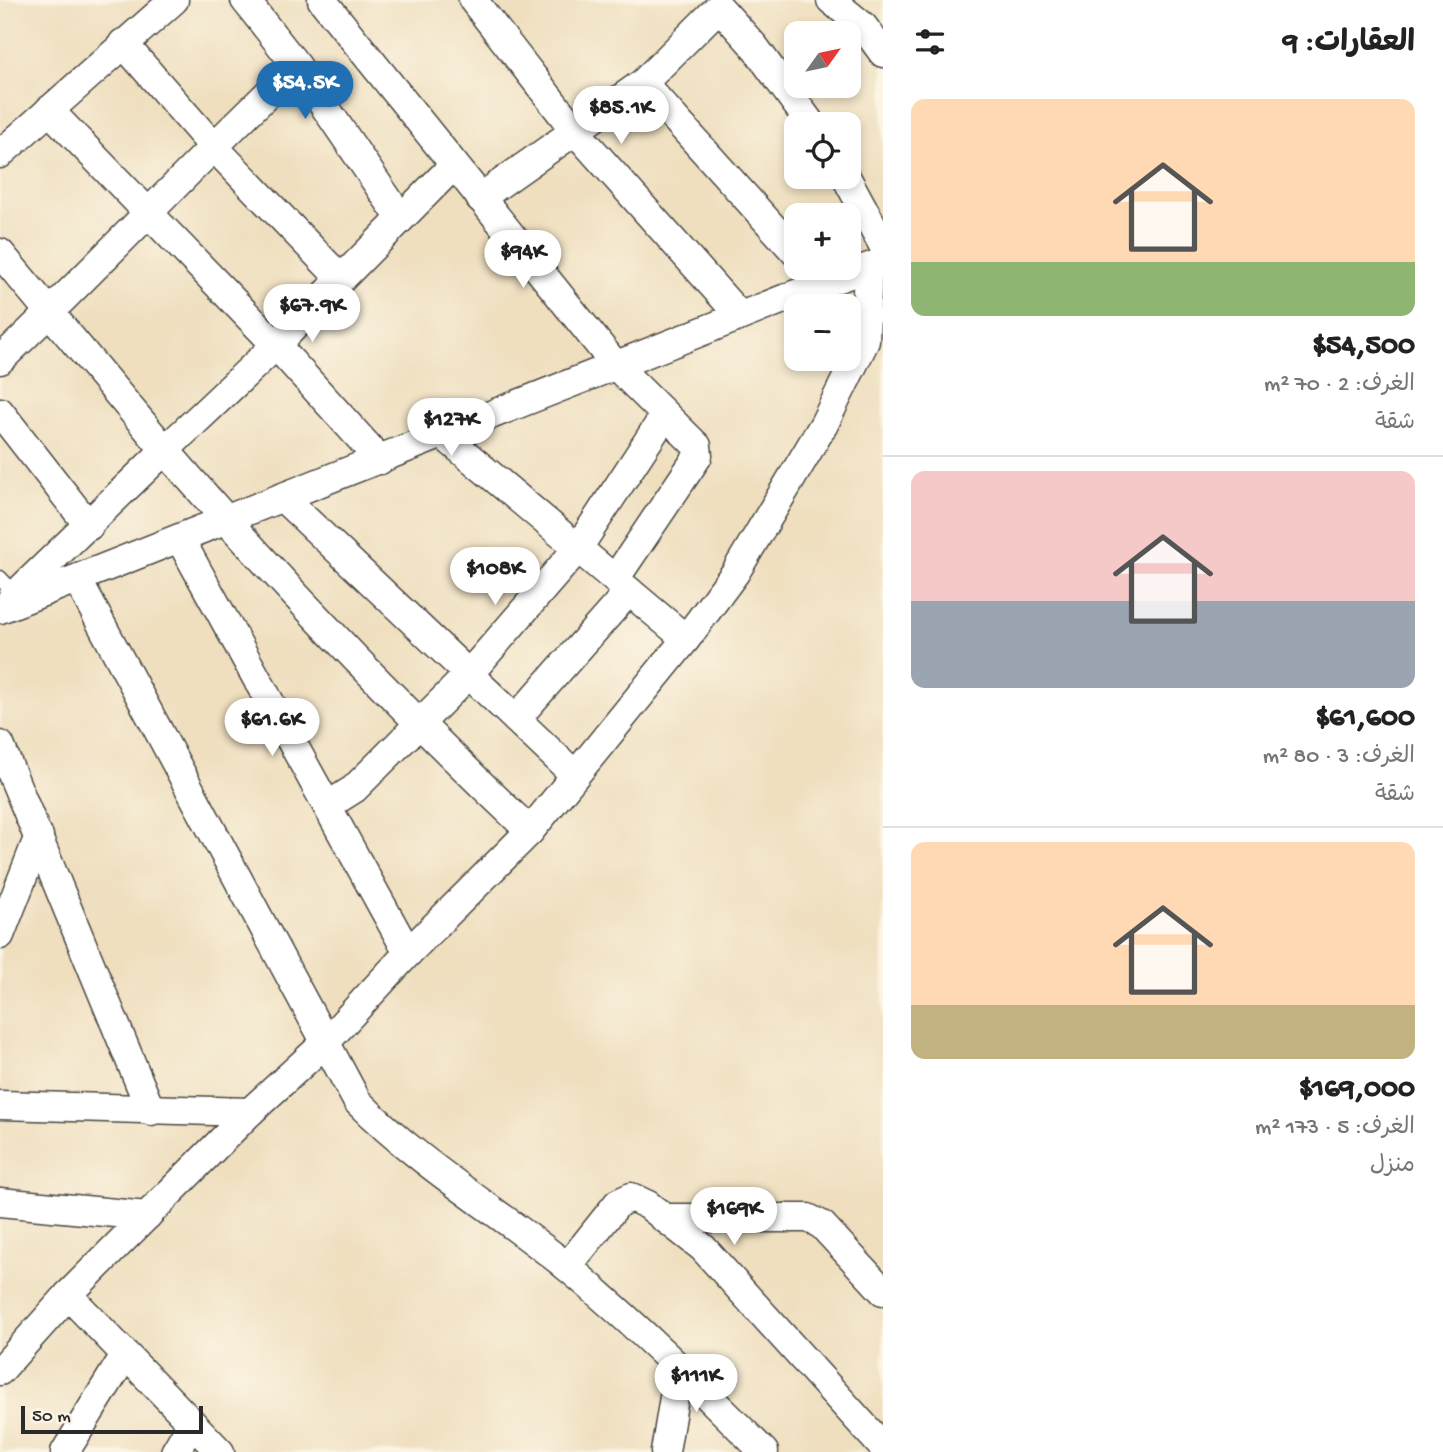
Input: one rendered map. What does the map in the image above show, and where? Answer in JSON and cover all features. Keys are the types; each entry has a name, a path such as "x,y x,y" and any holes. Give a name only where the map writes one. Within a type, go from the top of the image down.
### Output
{"street":[{"path":"0,154 174,0"},
{"path":"245,0 298,66 400,217"},
{"path":"473,0 576,132 740,316"},
{"path":"831,0 873,21 883,53"},
{"path":"481,198 643,83 716,2 754,46 802,112"},
{"path":"330,3 454,165 617,367 694,440 698,456 622,585 516,719"},
{"path":"123,43 212,145 340,278"},
{"path":"0,360 49,314 212,145 298,66"},
{"path":"643,83 784,240"},
{"path":"48,110 149,211 380,460"},
{"path":"4,598 89,526 276,345 454,165"},
{"path":"6,1355 250,1112 324,1044 408,953 530,831 686,639 735,573 824,424 866,341 878,258 851,189"},
{"path":"0,253 226,521 418,724 530,831"},
{"path":"861,263 878,258"},
{"path":"4,598 77,579 617,367 740,316 808,280"},
{"path":"0,412 89,526"},
{"path":"327,806 354,789 469,674 578,548 665,415"},
{"path":"443,435 686,639"},
{"path":"283,498 575,775"},
{"path":"180,539 408,953"},
{"path":"77,579 324,1044 357,1101 379,1123 567,1267 679,1367 764,1452"},
{"path":"0,745 151,1111"},
{"path":"0,935 39,836"},
{"path":"0,1105 250,1112"},
{"path":"567,1267 626,1198 640,1201 703,1248 883,1447"},
{"path":"0,1202 147,1216"},
{"path":"664,1217 808,1218 822,1225 883,1291"},
{"path":"68,1295 220,1452"},
{"path":"65,1452 125,1354"},
{"path":"665,1452 679,1367"},
{"path":"175,1452 192,1423"}]}
